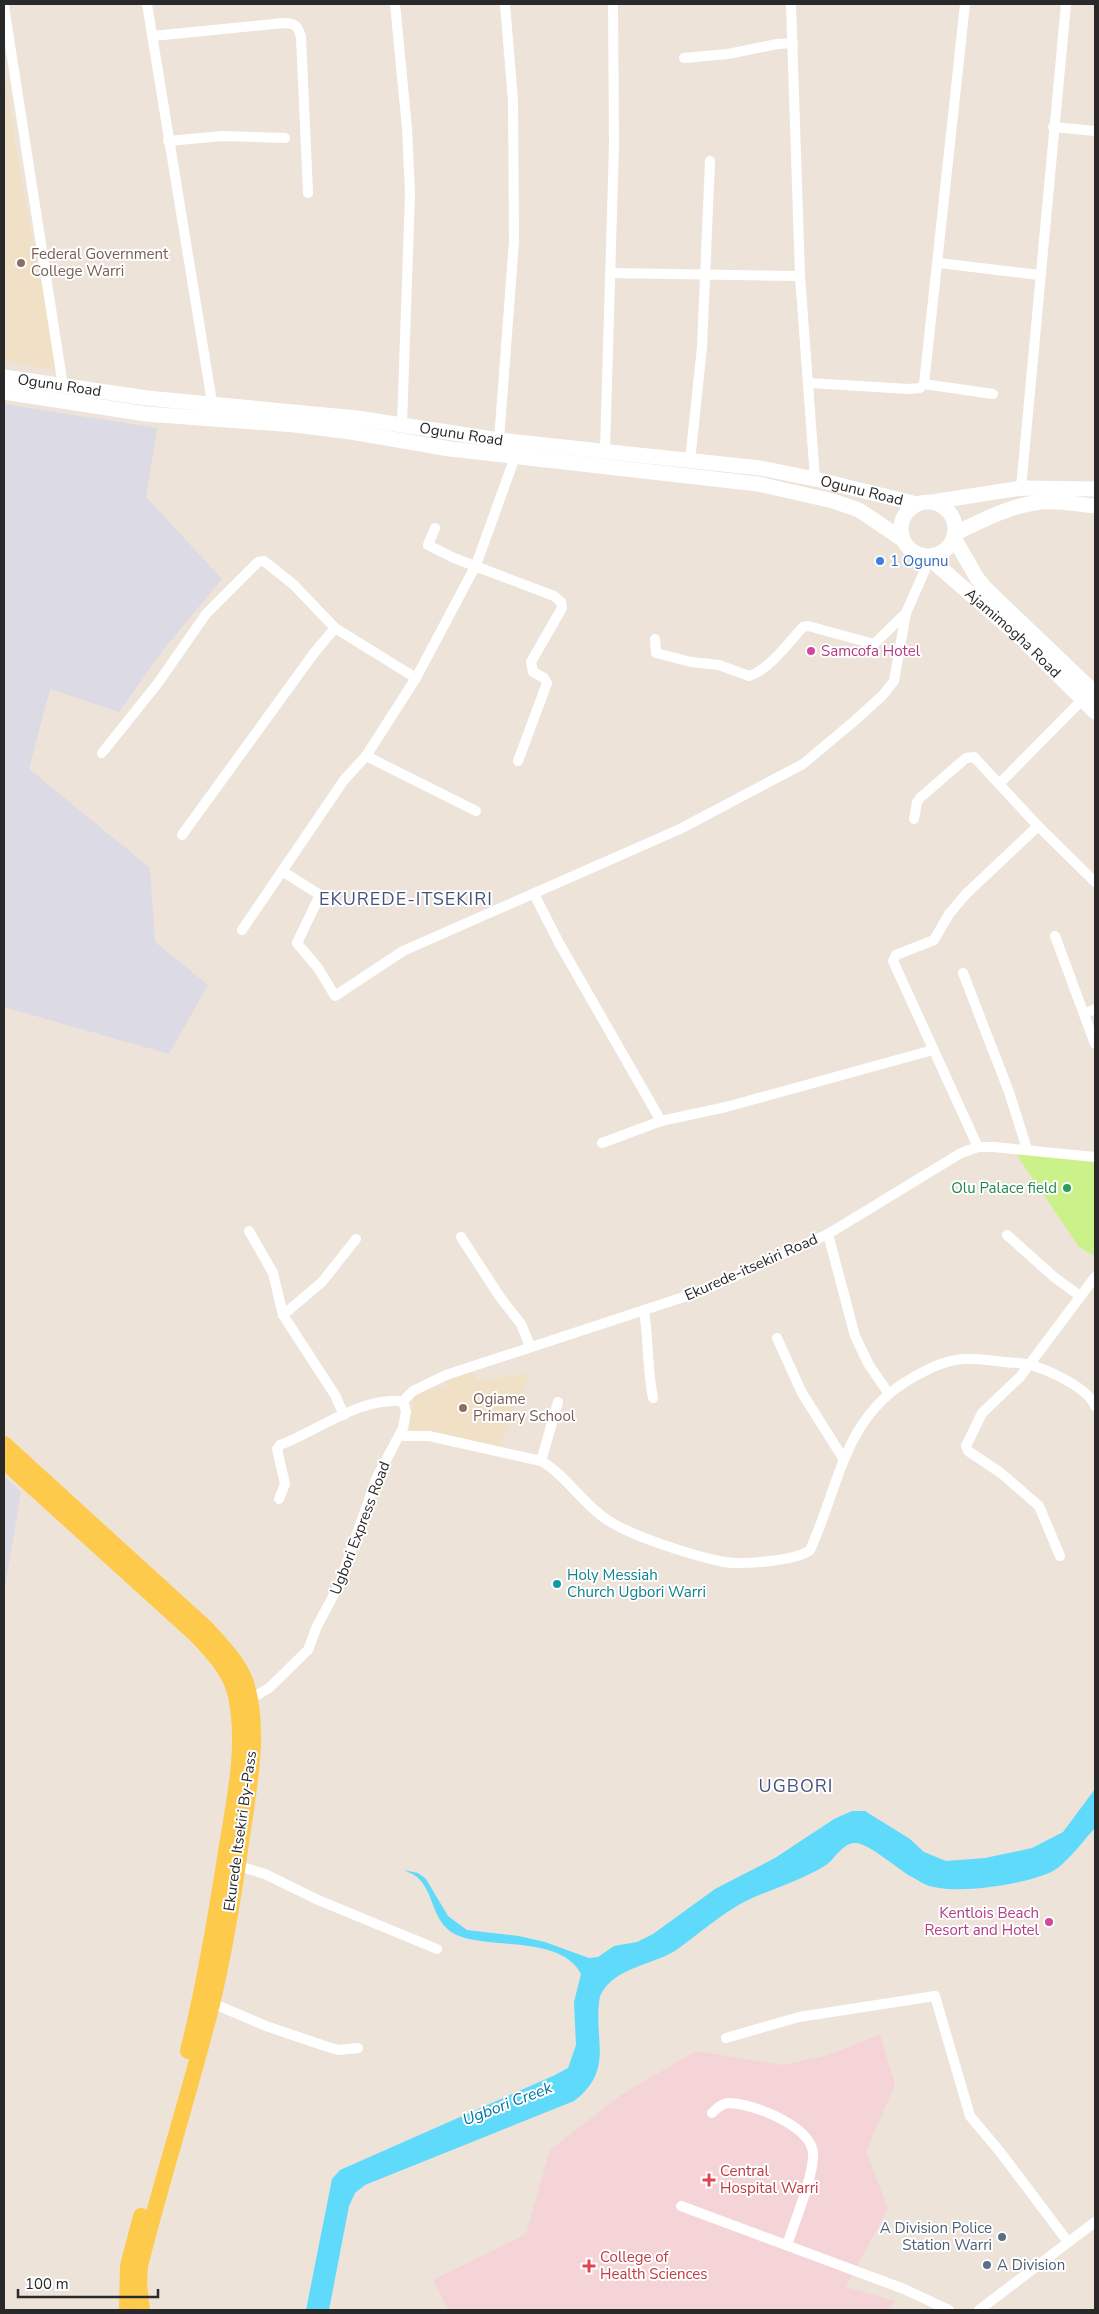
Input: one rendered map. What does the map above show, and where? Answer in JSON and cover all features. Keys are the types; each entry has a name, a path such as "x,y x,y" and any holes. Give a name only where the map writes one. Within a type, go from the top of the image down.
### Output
{"main road":[{"name":"Ogunu Road","path":"4,377 147,398 212,402 357,418 499,440 562,454 767,486 833,501 859,510 902,539"},
{"name":"Ogunu Road","path":"4,392 146,414 351,432 450,449 515,457 605,450 760,468 816,479 916,504"},
{"path":"1095,489 1021,488 916,504 904,515 901,523 902,539 911,550 926,557 944,552 955,535 996,514 1034,503 1055,502 1095,506"},
{"path":"932,502 942,506 950,513 955,522 955,535"},
{"name":"Ajamimogha Road","path":"955,535 977,578 1089,696 1095,712"},
{"name":"Ajamimogha Road","path":"926,557 978,599 1089,696"},
{"name":"Ekurede Itsekiri By-Pass","path":"4,1444 206,1628 234,1659 245,1682 239,1755 214,1930 191,2038 128,2266 127,2310"},
{"name":"Ekurede Itsekiri By-Pass","path":"4,1461 160,1602 220,1660 243,1702 252,1732 251,1771 238,1866 212,2003 140,2266 139,2284 142,2310"}],"street":[{"path":"147,4 212,402"},
{"path":"396,4 407,128 410,194 402,425"},
{"path":"499,440 508,345 514,241 513,101 505,4"},
{"path":"605,450 615,94 613,4"},
{"path":"791,4 800,276 810,383 816,479"},
{"path":"810,383 910,390 920,388 924,384 965,4"},
{"path":"1021,488 1039,275 1066,4"},
{"path":"4,6 63,386"},
{"path":"152,36 284,23 292,23 298,28 301,36 308,193"},
{"path":"684,58 728,54 777,44 793,43"},
{"path":"1053,127 1095,130"},
{"path":"168,141 223,136 285,138"},
{"path":"690,461 702,347 710,161"},
{"path":"938,263 1039,275"},
{"path":"610,272 800,276"},
{"path":"924,384 993,394"},
{"path":"242,930 344,780 366,756 416,678 476,565 515,457"},
{"path":"435,528 428,545 454,558 554,596 561,602 562,608 531,662 532,672 544,678 547,683 518,761"},
{"path":"282,871 320,895 296,943 318,968 335,996 403,951 680,829 803,764 864,712 894,681 906,613 925,570 926,557"},
{"path":"102,753 158,683 206,614 258,562 264,560 336,628 416,678"},
{"path":"654,639 656,652 668,658 719,665 749,676 756,674 803,627 814,628 874,644 906,613"},
{"path":"182,835 314,653 336,628"},
{"path":"1000,784 1089,696"},
{"path":"366,756 476,811"},
{"path":"914,819 917,802 921,797 970,756 974,757 1038,826 1095,882"},
{"path":"978,1147 898,976 893,964 894,958 934,940 949,914 966,894 1038,826"},
{"path":"534,894 559,943 661,1121"},
{"path":"1055,936 1095,1044"},
{"path":"963,973 1009,1092 1027,1149"},
{"path":"1084,1014 1095,1009"},
{"path":"602,1142 661,1121 726,1107 933,1050"},
{"name":"Ekurede-itsekiri Road","path":"404,1401 413,1391 446,1375 530,1346 644,1312 702,1291 828,1234 961,1153 978,1147 1027,1149 1095,1157"},
{"path":"249,1231 273,1273 283,1315 335,1395 344,1415"},
{"path":"828,1234 855,1336 869,1365 889,1394"},
{"path":"1007,1235 1054,1277 1080,1296"},
{"path":"461,1237 500,1297 521,1324 530,1346"},
{"path":"283,1315 322,1282 356,1239"},
{"path":"1060,1556 1039,1506 1006,1477 968,1451 966,1446 982,1413 1020,1378 1032,1364 1095,1277"},
{"path":"644,1312 648,1333 649,1378 653,1398"},
{"path":"777,1338 802,1393 843,1458"},
{"path":"400,1436 429,1436 541,1461 551,1466 597,1513 620,1528 726,1562 788,1558 805,1554 814,1540 843,1458 860,1425 889,1394 936,1364 963,1359 1032,1364 1079,1388 1093,1401 1095,1406"},
{"path":"279,1500 285,1484 277,1449 280,1445 344,1415 386,1400 404,1401"},
{"name":"Ugbori Express Road","path":"243,1702 269,1688 308,1650 317,1626 339,1585 377,1477 400,1436 405,1421 404,1401"},
{"path":"541,1461 558,1402"},
{"path":"238,1866 265,1874 318,1900 437,1949"},
{"path":"726,2038 799,2017 934,1996 970,2116 1001,2153 1068,2242"},
{"path":"212,2003 266,2026 338,2050 358,2048"},
{"path":"712,2112 718,2106 727,2103 744,2106 786,2120 800,2129 809,2141 813,2152 812,2168 786,2245"},
{"path":"681,2206 904,2289 949,2310"},
{"path":"979,2310 1095,2222"}],"shaded area":[{"name":"Federal Government College Warri","path":"4,70 19,166 58,371 4,361"},
{"path":"4,404 157,428 146,497 222,579 163,650 119,712 50,689 29,769 150,868 155,942 208,985 169,1054 4,1007"},
{"name":"Ogiame Primary School","path":"467,1368 474,1373 478,1381 530,1373 499,1448 413,1433 409,1425 414,1392 425,1389 447,1388 447,1376"},
{"path":"4,1476 21,1492 4,1593"},
{"name":"Central Hospital Warri","path":"880,2035 895,2084 866,2152 888,2208 846,2287 896,2301 888,2310 448,2310 433,2280 526,2234 550,2150 621,2095 696,2051 783,2065 824,2056"}],"green space":[{"name":"Olu Palace field","path":"1016,1154 1095,1160 1095,1256 1079,1247"}],"water":[{"name":"Ugbori Creek","path":"1095,1789 1095,1828 1064,1863 1042,1876 1012,1884 977,1888 946,1889 934,1887 910,1876 868,1847 851,1843 843,1848 830,1862 816,1871 744,1902 669,1954 636,1967 615,1978 600,1996 598,2011 599,2065 595,2077 587,2089 574,2101 365,2185 355,2193 349,2206 329,2310 306,2310 332,2179 340,2170 553,2076 568,2068 576,2045 574,2002 581,1974 572,1962 559,1954 543,1949 473,1940 459,1936 450,1931 439,1918 420,1880 415,1875 404,1870 418,1873 426,1879 448,1916 467,1930 519,1936 545,1942 589,1958 598,1957 614,1946 637,1942 653,1934 715,1889 775,1858 834,1819 852,1811 865,1811 910,1839 924,1852 946,1861 985,1858 1032,1848 1063,1832"}],"place":[{"name":"Federal Government College Warri","path":"21,263"},
{"name":"1 Ogunu","path":"880,561"},
{"name":"Samcofa Hotel","path":"811,651"},
{"name":"Olu Palace field","path":"1067,1188"},
{"name":"Ogiame Primary School","path":"463,1408"},
{"name":"Holy Messiah Church Ugbori Warri","path":"557,1584"},
{"name":"Kentlois Beach Resort and Hotel","path":"1049,1922"},
{"name":"Central Hospital Warri","path":"709,2180"},
{"name":"A Division Police Station Warri","path":"1002,2237"},
{"name":"A Division","path":"987,2265"},
{"name":"College of Health Sciences","path":"589,2266"}],"district":[{"name":"EKUREDE-ITSEKIRI","path":"406,899"},
{"name":"UGBORI","path":"796,1786"}]}
